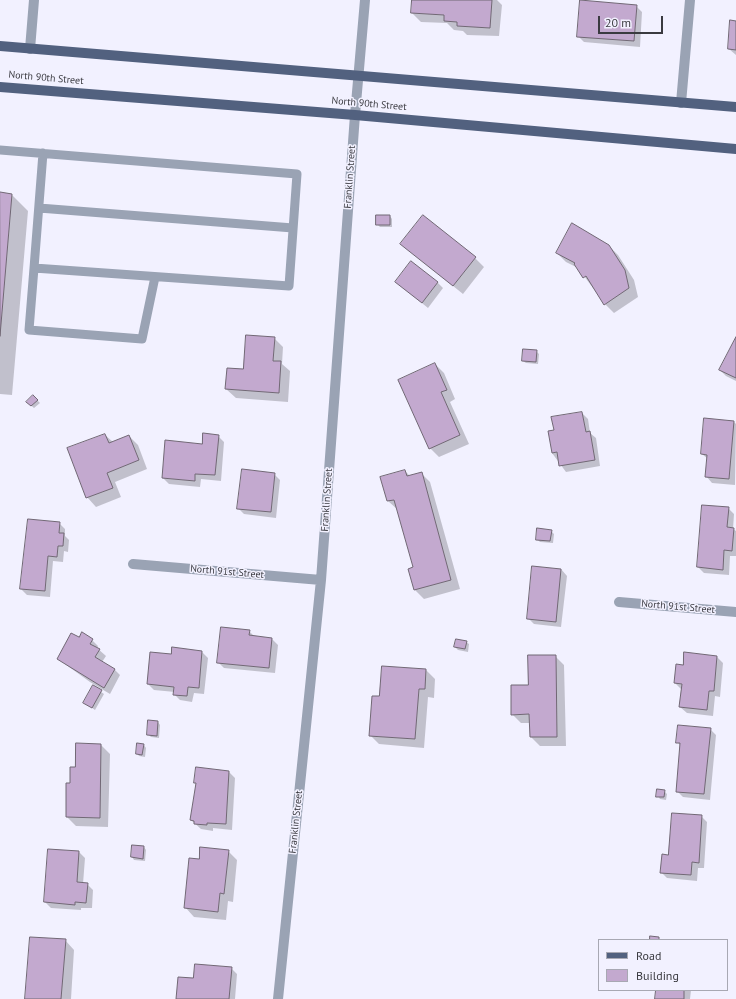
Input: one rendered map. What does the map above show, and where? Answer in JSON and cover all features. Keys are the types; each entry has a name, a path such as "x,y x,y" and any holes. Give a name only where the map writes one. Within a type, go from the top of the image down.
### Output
{"main road":[{"path":"0,46 736,107"},
{"name":"North 90th Street","path":"0,87 355,115 736,149"}],"street":[{"path":"30,49 34,0"},
{"name":"Franklin Street","path":"278,999 321,580 355,115 365,0"},
{"path":"681,102 690,0"},
{"name":"North 91st Street","path":"133,564 321,580"},
{"name":"North 91st Street","path":"619,602 736,612"}],"lane":[{"path":"0,150 297,174 289,286 34,268"},
{"path":"43,153 29,330 142,339 155,277"},
{"path":"39,208 293,228"}],"building":[{"path":"412,0 492,0 490,28 457,26 457,22 444,21 444,15 411,13"},
{"path":"580,0 637,5 634,41 577,37"},
{"path":"730,20 736,21 736,50 728,49"},
{"path":"0,192 12,194 0,336"},
{"path":"376,215 390,215 390,225 376,225"},
{"path":"423,215 476,257 453,286 400,244"},
{"path":"572,223 609,245 625,270 629,288 604,305 586,276 583,278 574,264 575,263 556,253"},
{"path":"411,261 438,282 422,303 395,282"},
{"path":"246,335 275,337 273,361 281,361 279,393 225,389 227,368 243,369"},
{"path":"736,337 736,378 719,370"},
{"path":"523,349 537,350 536,362 522,361"},
{"path":"435,363 447,390 441,392 460,435 429,449 398,380"},
{"path":"33,395 38,400 31,406 26,402"},
{"path":"582,412 586,432 590,431 595,460 559,466 557,452 552,453 548,431 554,430 551,417"},
{"path":"704,418 734,421 729,479 705,477 707,455 701,454"},
{"path":"203,433 219,435 215,475 195,474 195,481 162,478 165,440 202,444"},
{"path":"105,434 109,443 129,435 139,460 107,473 113,488 86,498 67,448"},
{"path":"242,469 275,473 271,512 237,509"},
{"path":"405,470 407,476 422,472 451,580 414,590 408,569 413,567 394,500 387,501 380,477"},
{"path":"702,505 729,507 727,527 734,528 732,551 724,550 723,570 697,567"},
{"path":"28,519 60,522 59,533 64,533 63,546 58,546 57,557 48,556 45,591 20,589"},
{"path":"537,528 552,530 550,541 536,540"},
{"path":"532,566 561,569 556,622 527,619"},
{"path":"221,627 250,630 249,635 272,638 269,668 217,663"},
{"path":"82,632 93,639 90,644 100,649 95,657 115,669 104,688 57,659 71,633 79,637"},
{"path":"456,639 467,641 465,649 454,647"},
{"path":"172,647 202,651 199,688 188,687 187,696 173,695 174,687 147,684 150,652 171,654"},
{"path":"684,652 717,656 714,691 709,691 707,710 679,707 682,684 674,683 676,664 683,665"},
{"path":"528,655 556,655 557,737 530,737 529,714 511,715 511,685 528,685"},
{"path":"382,666 426,669 425,689 419,689 415,739 369,736 372,696 379,696"},
{"path":"93,685 102,690 92,708 83,703"},
{"path":"148,720 158,721 157,736 147,735"},
{"path":"678,725 711,728 704,794 676,792 680,743 676,743"},
{"path":"76,743 101,744 100,818 66,817 66,783 70,783 70,767 75,767"},
{"path":"137,743 144,744 142,755 136,754"},
{"path":"196,767 229,771 226,824 194,824 194,821 190,820 196,783 194,783"},
{"path":"657,789 665,790 664,797 656,797"},
{"path":"672,813 702,815 699,863 692,862 691,875 660,873 662,854 668,855"},
{"path":"132,845 144,846 143,859 131,857"},
{"path":"200,847 229,850 224,894 220,893 218,912 184,908 189,858 199,859"},
{"path":"48,849 79,851 77,882 88,883 86,903 75,902 75,905 44,902"},
{"path":"650,936 659,937 659,939 650,939"},
{"path":"30,937 66,939 61,999 25,999"},
{"path":"195,964 232,967 229,999 176,999 178,977 193,978"},
{"path":"656,991 684,991 684,999 655,999"}]}
